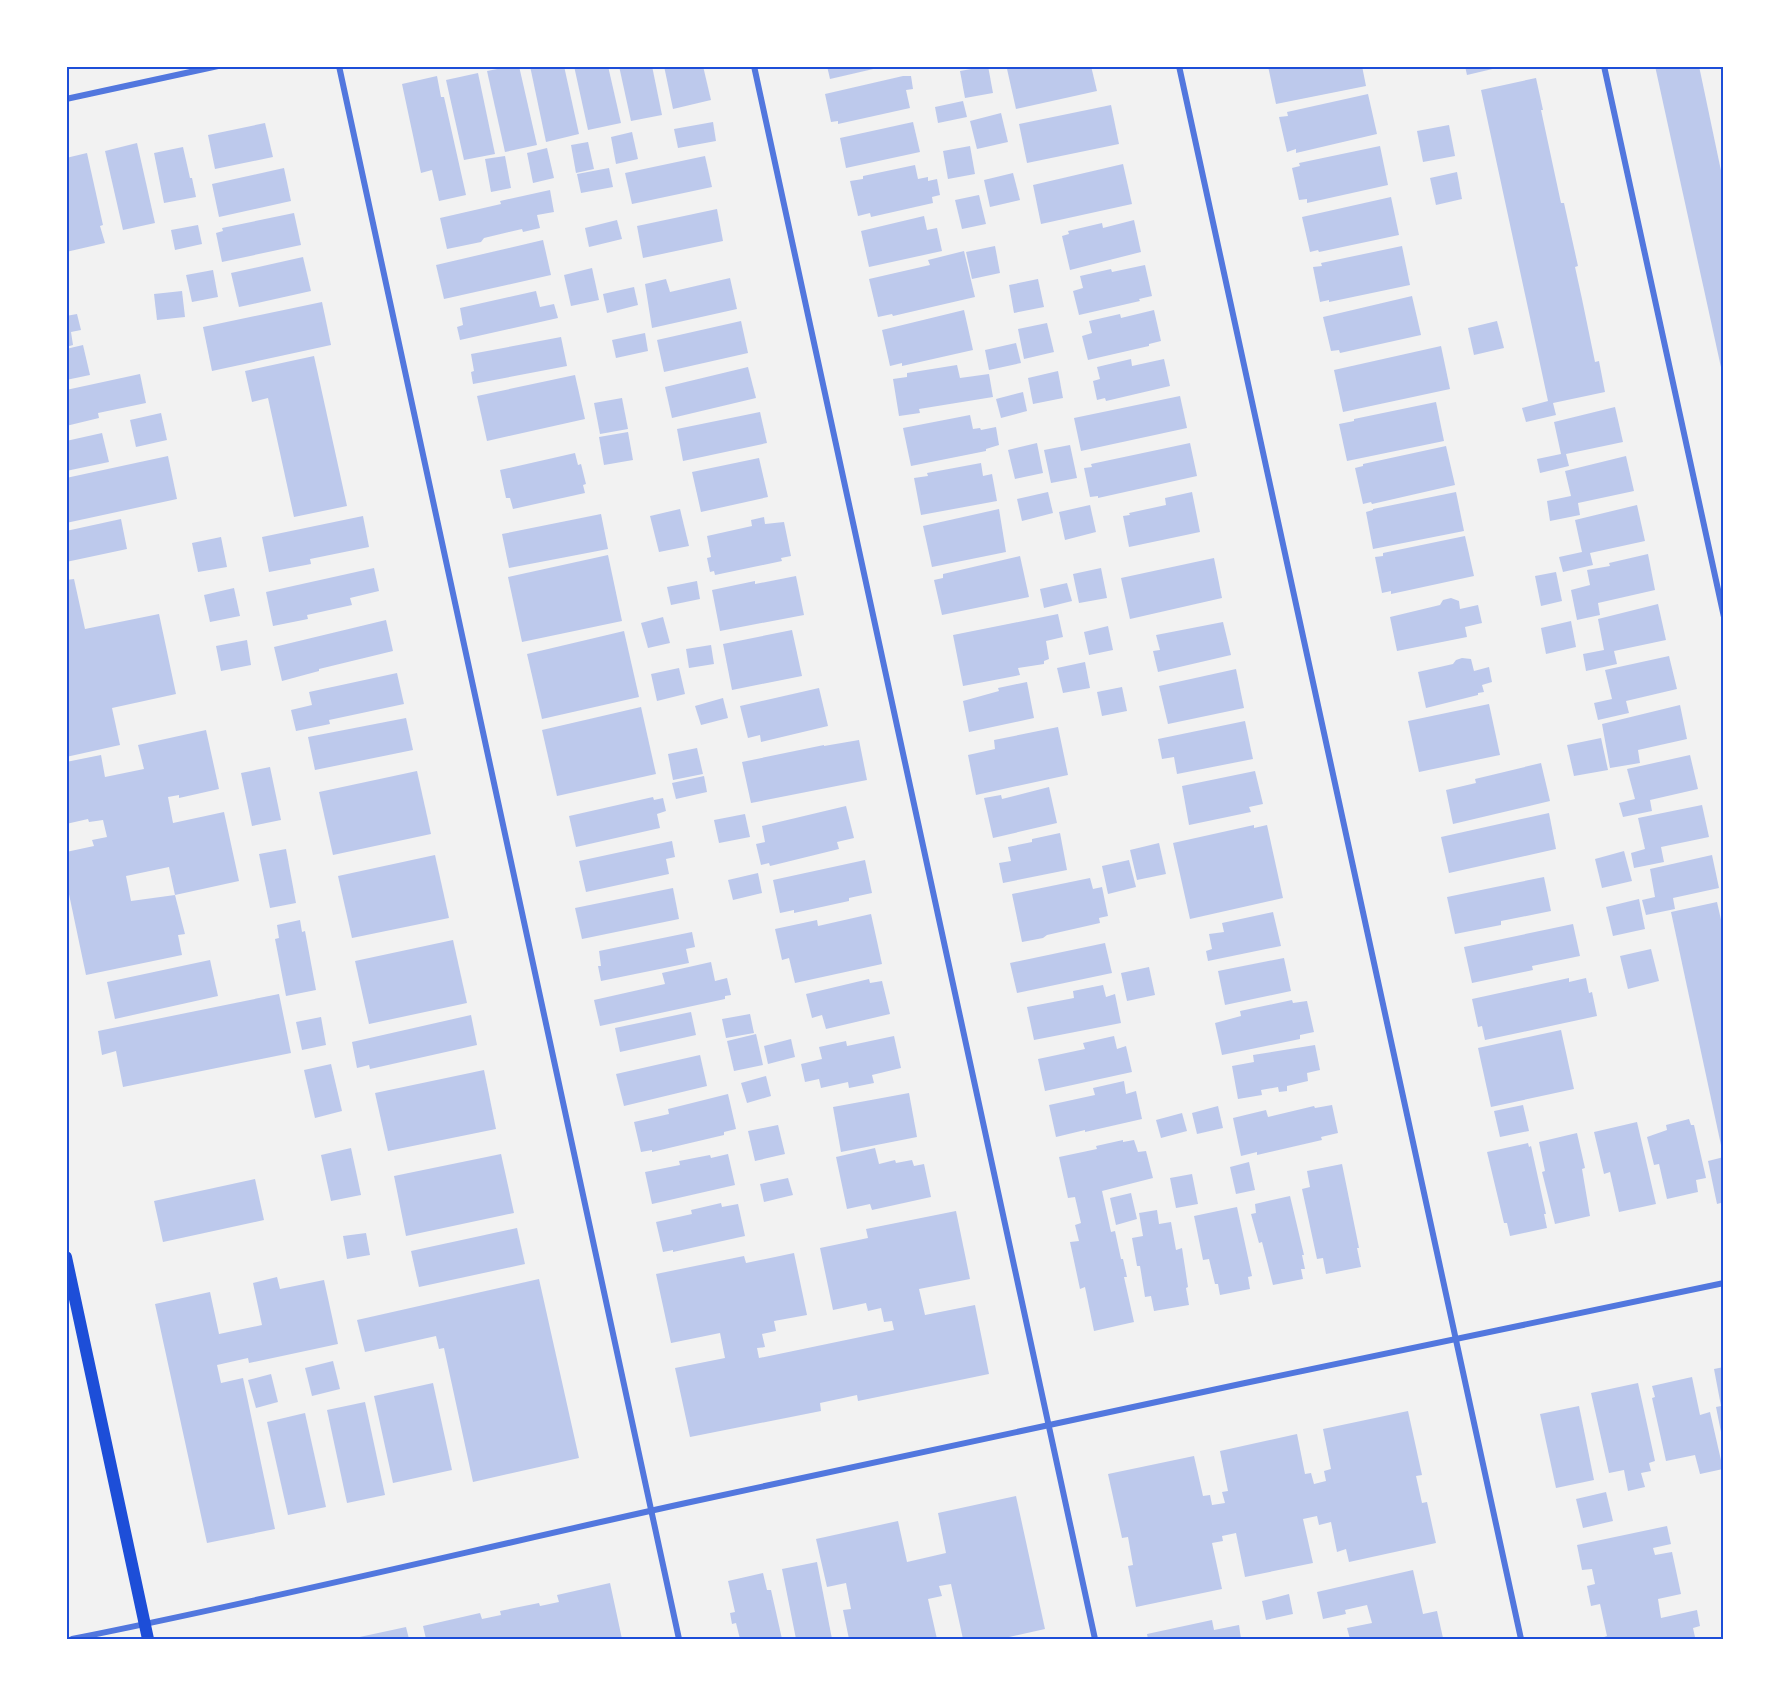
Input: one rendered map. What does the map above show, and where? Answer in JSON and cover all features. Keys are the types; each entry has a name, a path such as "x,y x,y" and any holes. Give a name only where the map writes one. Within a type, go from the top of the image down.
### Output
{"main road":[{"path":"66,1257 148,1639"}],"street":[{"path":"66,99 218,66"},
{"path":"339,66 679,1639"},
{"path":"754,66 1095,1639"},
{"path":"1179,66 1521,1639"},
{"path":"1604,66 1724,617"},
{"path":"72,1639 145,1625 651,1511 1049,1425 1724,1283"}],"building":[{"path":"519,66 537,145 505,152 487,71"},
{"path":"530,66 564,66 579,134 546,142"},
{"path":"574,66 608,66 621,123 588,130"},
{"path":"619,66 652,66 662,115 631,121"},
{"path":"664,66 703,66 711,100 673,109"},
{"path":"827,66 882,66 882,67 830,79"},
{"path":"988,66 993,93 965,98 960,71"},
{"path":"1018,66 1091,66 1097,91 1016,109 1007,69"},
{"path":"1268,66 1362,66 1366,86 1276,104"},
{"path":"1465,66 1501,66 1501,67 1467,75"},
{"path":"1655,66 1699,66 1724,185 1724,381"},
{"path":"478,73 495,154 464,160 446,80"},
{"path":"437,76 441,97 444,97 466,195 439,201 432,170 421,173 402,84"},
{"path":"911,76 913,89 906,90 910,108 838,124 838,121 831,122 825,94"},
{"path":"1536,78 1561,203 1564,203 1578,266 1575,267 1595,362 1599,361 1605,392 1553,403 1556,415 1526,422 1522,408 1548,401 1481,90"},
{"path":"1368,94 1377,134 1296,153 1296,149 1287,152 1279,117 1288,116 1287,112"},
{"path":"963,101 967,117 938,123 935,107"},
{"path":"1111,105 1119,144 1027,163 1019,124"},
{"path":"1001,113 1008,142 977,149 970,121"},
{"path":"713,122 716,141 678,148 674,129"},
{"path":"913,122 920,152 846,168 840,138"},
{"path":"265,123 273,157 215,169 208,135"},
{"path":"1449,125 1455,156 1423,162 1417,131"},
{"path":"632,132 638,159 616,164 611,137"},
{"path":"588,142 594,169 576,173 571,145"},
{"path":"137,143 155,223 123,230 105,151"},
{"path":"970,146 975,174 948,179 943,151"},
{"path":"1380,146 1388,185 1307,203 1307,199 1299,200 1292,168 1300,166 1299,163"},
{"path":"183,147 196,197 164,203 154,153"},
{"path":"547,148 554,178 533,183 527,153"},
{"path":"87,153 105,243 66,252 66,158"},
{"path":"505,156 511,188 491,192 485,159"},
{"path":"705,156 712,187 632,204 625,173"},
{"path":"1123,164 1132,204 1041,224 1033,185"},
{"path":"915,165 918,179 928,177 928,181 937,179 940,195 932,197 933,203 871,217 870,213 858,216 850,181"},
{"path":"284,168 291,201 219,217 212,184"},
{"path":"609,168 613,187 581,193 577,174"},
{"path":"1457,172 1462,199 1436,205 1430,178"},
{"path":"1013,173 1020,200 990,207 984,180"},
{"path":"550,190 554,212 537,215 540,228 523,232 522,229 484,238 481,242 447,249 440,218"},
{"path":"979,195 986,224 962,229 955,200"},
{"path":"1391,197 1399,235 1310,252 1302,217"},
{"path":"717,209 723,241 643,258 637,226"},
{"path":"294,213 301,245 222,262 216,233 223,231 222,228"},
{"path":"924,216 927,230 937,228 942,251 869,267 861,231"},
{"path":"617,220 622,239 589,247 585,228"},
{"path":"1134,220 1141,252 1070,270 1062,236 1069,234 1068,231 1102,223 1103,228"},
{"path":"198,225 202,244 175,250 171,230"},
{"path":"543,240 551,275 444,299 436,265"},
{"path":"995,246 1000,273 972,279 966,252"},
{"path":"1402,246 1410,285 1320,302 1313,267 1322,266 1321,263"},
{"path":"964,251 975,297 893,316 892,314 878,317 869,279 930,265 928,260"},
{"path":"303,257 311,291 239,307 231,273"},
{"path":"1145,265 1152,296 1139,299 1140,301 1079,315 1073,291 1083,288 1080,276"},
{"path":"592,268 599,300 571,306 564,275"},
{"path":"213,270 218,297 192,302 186,275"},
{"path":"730,278 737,309 652,328 645,284 666,279 670,292"},
{"path":"1038,279 1044,307 1014,313 1009,285"},
{"path":"634,287 638,305 607,313 603,294"},
{"path":"182,291 185,317 157,320 154,294"},
{"path":"536,291 540,307 554,304 558,318 460,340 457,327 463,325 460,308"},
{"path":"1412,296 1421,335 1340,353 1339,350 1331,351 1323,317"},
{"path":"322,302 331,345 212,371 203,327"},
{"path":"964,310 973,350 902,366 902,363 890,366 882,330"},
{"path":"1154,310 1161,341 1149,344 1149,346 1088,360 1082,336 1092,333 1089,321 1120,314 1121,318"},
{"path":"77,314 81,330 71,332 73,345 66,347 66,316"},
{"path":"741,321 748,353 664,372 657,340"},
{"path":"1497,321 1504,348 1474,355 1468,328"},
{"path":"1047,323 1054,352 1024,359 1018,329"},
{"path":"645,333 648,351 616,358 612,340"},
{"path":"561,337 567,366 473,384 471,372 474,371 471,354"},
{"path":"1016,343 1021,363 989,370 985,350"},
{"path":"83,345 90,375 66,380 66,349"},
{"path":"1441,346 1450,389 1343,412 1334,370"},
{"path":"314,356 347,506 294,517 268,398 252,402 245,371"},
{"path":"1131,359 1132,366 1164,359 1170,386 1106,401 1105,398 1097,400 1093,381 1100,379 1097,367"},
{"path":"957,365 960,378 989,374 993,397 919,409 920,413 899,416 893,379 907,377 907,373"},
{"path":"748,367 756,398 672,418 665,387"},
{"path":"1058,371 1063,398 1033,404 1028,378"},
{"path":"140,374 146,403 98,413 99,418 66,426 66,390"},
{"path":"575,375 585,419 487,441 477,396"},
{"path":"1023,392 1027,411 1001,418 996,399"},
{"path":"1180,396 1187,428 1081,451 1074,418"},
{"path":"622,398 628,429 600,434 594,403"},
{"path":"1436,402 1444,441 1347,461 1339,424"},
{"path":"1615,407 1623,442 1566,454 1569,466 1540,473 1537,459 1561,454 1554,422"},
{"path":"760,412 767,443 683,461 677,429"},
{"path":"161,413 167,440 136,447 130,420"},
{"path":"970,415 973,429 996,427 999,445 986,449 986,451 911,466 903,428"},
{"path":"628,432 633,460 604,465 599,437"},
{"path":"102,433 109,462 66,471 66,441"},
{"path":"1037,443 1043,473 1015,479 1008,450"},
{"path":"1190,443 1197,476 1098,498 1098,496 1090,497 1084,468 1092,467 1091,464"},
{"path":"1070,445 1077,478 1051,483 1044,450"},
{"path":"1446,446 1455,485 1372,504 1371,502 1363,504 1355,468 1363,464"},
{"path":"575,453 578,465 581,464 586,484 583,485 585,493 513,509 510,498 506,498 500,470"},
{"path":"168,456 177,499 66,523 66,478"},
{"path":"1626,456 1634,491 1578,503 1580,515 1550,521 1547,501 1571,496 1565,471"},
{"path":"759,458 768,497 701,512 692,472"},
{"path":"981,463 983,476 992,474 997,501 921,515 914,478 928,476 927,473"},
{"path":"1048,492 1053,513 1022,521 1017,499"},
{"path":"1192,492 1200,532 1129,547 1123,516 1166,505 1165,498"},
{"path":"1456,492 1464,531 1373,549 1366,512"},
{"path":"1090,505 1096,532 1065,540 1059,512"},
{"path":"1637,505 1645,541 1590,553 1593,565 1563,572 1559,557 1582,552 1575,520"},
{"path":"680,509 689,546 659,552 650,516"},
{"path":"999,509 1006,552 932,567 923,526"},
{"path":"601,514 608,549 509,568 502,534"},
{"path":"363,516 369,547 310,559 311,564 269,572 262,537"},
{"path":"764,517 765,524 784,522 791,556 781,558 782,561 715,575 714,571 710,572 707,558 711,557 707,536 752,526 751,520"},
{"path":"121,519 127,549 66,562 66,531"},
{"path":"1465,536 1474,576 1391,594 1391,591 1382,593 1375,557 1383,556 1383,553"},
{"path":"221,537 227,567 198,572 192,543"},
{"path":"1648,554 1655,590 1598,603 1600,615 1577,620 1571,590 1590,585 1587,570 1610,566 1609,563"},
{"path":"608,555 622,621 522,642 508,577"},
{"path":"1020,556 1029,597 942,615 934,580 943,578 943,574"},
{"path":"1214,558 1222,598 1130,619 1121,578"},
{"path":"374,568 379,591 350,598 352,605 307,615 308,619 273,626 266,592"},
{"path":"1101,568 1107,598 1079,603 1073,574"},
{"path":"1556,572 1562,601 1541,606 1535,576"},
{"path":"796,576 804,615 720,631 712,590 755,581 755,584"},
{"path":"74,579 85,629 159,614 176,694 112,708 120,745 66,757 66,580"},
{"path":"697,581 700,599 671,605 667,587"},
{"path":"1067,583 1072,601 1044,608 1040,589"},
{"path":"234,588 240,616 210,622 204,595"},
{"path":"1451,598 1459,601 1460,609 1478,605 1482,623 1465,627 1467,637 1397,651 1390,617 1440,605 1443,600"},
{"path":"1658,604 1666,640 1614,651 1617,664 1586,671 1583,654 1604,650 1598,619"},
{"path":"1058,614 1063,637 1046,641 1049,659 1044,661 1044,664 1018,668 1020,675 963,686 953,635"},
{"path":"663,617 670,643 648,648 641,623"},
{"path":"386,620 393,651 319,669 319,671 282,681 274,647"},
{"path":"1571,621 1576,647 1546,654 1541,628"},
{"path":"1223,622 1231,655 1158,672 1153,651 1160,650 1156,635"},
{"path":"1108,626 1113,650 1089,655 1084,632"},
{"path":"792,630 802,676 732,690 723,644"},
{"path":"624,631 639,697 542,719 527,654"},
{"path":"247,640 251,665 221,671 216,646"},
{"path":"711,645 714,664 689,668 686,649"},
{"path":"1669,656 1677,689 1626,701 1629,713 1598,720 1594,703 1612,699 1605,670"},
{"path":"1462,658 1471,659 1474,671 1489,667 1492,682 1482,685 1484,692 1478,695 1426,708 1418,672 1453,664"},
{"path":"1085,662 1090,688 1063,693 1057,668"},
{"path":"679,668 685,694 657,701 651,674"},
{"path":"1236,669 1244,708 1168,724 1159,686"},
{"path":"397,673 404,704 329,720 330,724 296,731 291,710 312,705 309,692"},
{"path":"1027,682 1034,718 969,732 963,701 999,691 998,688"},
{"path":"1122,687 1127,711 1102,716 1097,692"},
{"path":"819,688 828,726 761,742 760,735 748,738 740,706"},
{"path":"723,698 728,718 701,725 695,706"},
{"path":"1489,704 1500,755 1419,772 1408,721"},
{"path":"1680,705 1687,739 1638,750 1640,763 1610,768 1602,724"},
{"path":"641,707 656,774 557,796 542,730"},
{"path":"406,718 413,750 315,770 308,737"},
{"path":"1245,721 1253,759 1177,774 1174,757 1162,759 1158,739"},
{"path":"1058,727 1068,775 976,795 968,755 995,749 994,740"},
{"path":"206,730 219,789 179,798 179,795 168,797 173,823 224,812 239,881 175,895 185,934 178,935 182,955 86,975 66,880 66,852 94,846 92,840 107,837 103,820 89,822 88,819 66,824 66,762 101,755 105,777 144,769 138,745","holes":["169,867 175,895 131,901 126,876"]},
{"path":"1601,738 1608,770 1574,776 1567,745"},
{"path":"859,740 867,780 751,803 742,762"},
{"path":"697,748 703,774 673,780 668,754"},
{"path":"1690,755 1698,789 1650,800 1652,811 1623,817 1619,803 1635,799 1627,769"},
{"path":"1541,763 1550,801 1453,824 1446,790 1476,783 1475,779"},
{"path":"270,767 281,820 252,826 241,773"},
{"path":"417,771 431,834 333,855 319,792"},
{"path":"1255,771 1263,804 1249,807 1251,812 1189,825 1182,786"},
{"path":"704,776 707,792 676,799 672,783"},
{"path":"1049,787 1057,823 993,838 984,798 1001,795 1002,799"},
{"path":"653,797 654,800 663,798 666,811 657,814 660,828 576,847 569,816"},
{"path":"1702,805 1709,837 1661,847 1664,862 1634,868 1631,853 1645,849 1638,818"},
{"path":"846,806 854,838 837,842 839,849 770,866 769,863 761,865 756,844 765,842 762,826"},
{"path":"1549,813 1556,849 1449,873 1441,837"},
{"path":"745,814 750,837 719,843 714,820"},
{"path":"1254,825 1254,828 1267,825 1283,898 1190,919 1173,843"},
{"path":"1060,833 1067,870 1003,883 999,863 1011,861 1008,847"},
{"path":"672,841 675,857 666,859 669,874 586,892 579,861"},
{"path":"1159,843 1166,874 1137,880 1130,850"},
{"path":"286,849 296,903 270,908 259,854"},
{"path":"1624,851 1632,881 1602,888 1595,859"},
{"path":"435,855 449,918 352,938 338,876"},
{"path":"1712,855 1719,888 1673,898 1675,909 1646,915 1642,900 1655,897 1650,869"},
{"path":"865,860 872,893 849,898 849,901 794,913 794,910 780,913 773,880"},
{"path":"1129,860 1136,887 1108,894 1102,866"},
{"path":"758,873 762,893 733,900 728,880"},
{"path":"1544,877 1551,911 1501,921 1501,925 1455,934 1447,897"},
{"path":"1090,878 1093,889 1102,887 1108,916 1099,918 1100,923 1022,942 1012,894"},
{"path":"673,888 679,919 582,939 575,908"},
{"path":"1639,899 1645,929 1613,936 1606,907"},
{"path":"1717,902 1724,933 1724,1145 1721,1145 1671,912"},
{"path":"1273,912 1281,946 1208,961 1206,951 1212,949 1209,934 1224,932 1222,923"},
{"path":"871,914 882,964 795,983 789,958 782,960 775,929 817,920 818,926"},
{"path":"300,920 302,932 305,931 316,990 286,996 275,939 279,938 277,925"},
{"path":"1573,924 1580,956 1532,966 1533,970 1472,983 1464,947"},
{"path":"692,932 695,947 686,949 689,963 601,981 598,966 601,966 599,951"},
{"path":"453,940 467,1003 369,1024 355,961"},
{"path":"1105,943 1112,973 1017,993 1010,963"},
{"path":"1651,949 1659,981 1628,989 1620,956"},
{"path":"1284,958 1291,991 1225,1005 1218,971"},
{"path":"210,960 218,996 115,1019 107,982"},
{"path":"711,962 715,981 727,978 731,995 725,996 725,999 600,1026 594,1000 665,984 662,973"},
{"path":"1149,967 1155,995 1127,1001 1121,973"},
{"path":"1569,978 1569,982 1586,978 1589,993 1592,992 1597,1016 1485,1040 1482,1026 1478,1027 1472,999"},
{"path":"869,979 870,983 882,981 890,1014 826,1029 822,1015 812,1018 806,994"},
{"path":"1103,985 1106,997 1115,994 1121,1023 1034,1040 1027,1007 1074,998 1073,991"},
{"path":"279,994 291,1053 123,1087 116,1051 102,1055 98,1031"},
{"path":"1292,1000 1293,1003 1307,1001 1314,1032 1300,1035 1300,1039 1222,1055 1215,1023 1241,1016 1240,1011"},
{"path":"691,1012 696,1035 620,1052 615,1028"},
{"path":"750,1014 754,1033 726,1038 722,1019"},
{"path":"471,1015 477,1045 370,1069 369,1065 357,1068 352,1042"},
{"path":"321,1017 326,1045 302,1050 296,1022"},
{"path":"1561,1030 1574,1089 1491,1107 1478,1048"},
{"path":"756,1034 763,1065 734,1071 727,1041"},
{"path":"894,1036 901,1068 872,1075 874,1083 849,1088 848,1082 821,1088 819,1079 805,1082 801,1064 822,1059 819,1047 846,1041 847,1046"},
{"path":"1114,1036 1117,1049 1126,1046 1132,1072 1045,1091 1038,1059 1085,1049 1083,1043"},
{"path":"791,1039 795,1057 768,1064 764,1046"},
{"path":"1315,1045 1320,1070 1307,1073 1308,1081 1287,1086 1287,1091 1279,1092 1278,1087 1261,1090 1262,1095 1238,1099 1232,1066 1254,1062 1253,1055"},
{"path":"700,1055 707,1086 624,1106 616,1074"},
{"path":"331,1064 342,1111 315,1118 304,1070"},
{"path":"484,1070 496,1129 388,1151 375,1093"},
{"path":"766,1076 771,1096 747,1103 741,1083"},
{"path":"1124,1081 1126,1094 1136,1091 1142,1119 1056,1137 1049,1105 1095,1095 1093,1088"},
{"path":"909,1093 917,1137 841,1152 833,1107"},
{"path":"728,1094 736,1129 724,1132 724,1135 652,1152 652,1150 641,1152 634,1122 669,1114 668,1109"},
{"path":"1332,1105 1338,1133 1321,1137 1322,1140 1257,1155 1257,1152 1241,1156 1233,1118 1266,1110 1268,1117 1314,1106 1315,1108"},
{"path":"1523,1105 1529,1131 1500,1137 1494,1111"},
{"path":"1218,1106 1223,1128 1197,1134 1192,1113"},
{"path":"1182,1113 1187,1131 1161,1138 1156,1120"},
{"path":"1689,1119 1691,1125 1694,1125 1706,1178 1696,1180 1698,1192 1667,1199 1659,1164 1654,1165 1647,1137 1667,1130 1666,1125"},
{"path":"1637,1122 1656,1204 1619,1212 1610,1172 1604,1174 1594,1132"},
{"path":"778,1125 785,1154 755,1161 748,1131"},
{"path":"1577,1133 1585,1168 1582,1169 1590,1216 1555,1224 1542,1172 1545,1171 1539,1142"},
{"path":"1123,1140 1123,1142 1134,1140 1138,1152 1146,1151 1153,1178 1102,1191 1111,1232 1115,1231 1121,1259 1123,1259 1127,1277 1124,1277 1134,1322 1094,1331 1085,1287 1080,1289 1070,1242 1079,1241 1075,1225 1081,1223 1075,1197 1068,1198 1059,1157 1097,1149 1096,1146"},
{"path":"1528,1143 1529,1147 1531,1146 1547,1228 1510,1236 1507,1223 1504,1223 1487,1152"},
{"path":"351,1148 361,1195 331,1201 321,1155"},
{"path":"875,1148 879,1164 895,1160 896,1163 912,1160 914,1166 924,1164 931,1197 872,1210 870,1204 847,1209 836,1157"},
{"path":"501,1154 514,1213 406,1236 394,1176"},
{"path":"728,1154 735,1185 652,1204 645,1172 680,1165 679,1161"},
{"path":"1724,1157 1724,1202 1717,1204 1708,1161"},
{"path":"1249,1162 1255,1190 1236,1194 1230,1167"},
{"path":"1342,1164 1361,1267 1326,1274 1323,1258 1317,1259 1302,1189 1310,1187 1307,1171"},
{"path":"1192,1174 1198,1204 1176,1208 1170,1178"},
{"path":"788,1178 793,1195 764,1202 760,1184"},
{"path":"255,1179 264,1220 163,1242 154,1201"},
{"path":"1131,1193 1137,1219 1116,1225 1110,1198"},
{"path":"1290,1196 1304,1255 1302,1255 1305,1269 1301,1269 1303,1279 1273,1285 1262,1242 1259,1243 1251,1214 1256,1213 1255,1204"},
{"path":"721,1203 722,1207 738,1204 745,1236 673,1252 673,1250 663,1252 656,1222 692,1214 691,1210"},
{"path":"1237,1207 1252,1276 1248,1277 1250,1289 1220,1295 1209,1259 1203,1260 1194,1216"},
{"path":"1157,1210 1159,1224 1171,1222 1176,1250 1182,1248 1189,1305 1154,1311 1151,1296 1145,1297 1132,1238 1143,1236 1139,1213"},
{"path":"956,1211 970,1279 919,1289 925,1315 975,1305 989,1374 858,1401 857,1395 820,1403 821,1411 690,1437 675,1368 725,1358 720,1333 671,1343 656,1274 744,1256 746,1263 794,1253 807,1315 774,1321 776,1331 762,1334 765,1347 757,1348 759,1358 894,1330 892,1321 884,1322 881,1308 868,1311 866,1303 833,1310 820,1248 868,1238 866,1229"},
{"path":"517,1228 525,1264 419,1287 411,1251"},
{"path":"366,1233 370,1255 347,1259 343,1236"},
{"path":"277,1277 280,1289 324,1280 338,1344 249,1363 248,1358 217,1365 221,1383 243,1378 275,1529 207,1543 155,1304 210,1292 219,1334 262,1325 253,1283"},
{"path":"539,1279 579,1458 473,1482 444,1348 439,1349 436,1336 365,1352 357,1320"},
{"path":"333,1361 340,1389 312,1396 305,1368"},
{"path":"1724,1367 1723,1442 1716,1407 1721,1406 1714,1369"},
{"path":"271,1374 278,1402 256,1408 248,1380"},
{"path":"1692,1377 1700,1415 1710,1412 1723,1469 1700,1474 1695,1455 1666,1461 1652,1398 1655,1397 1652,1386"},
{"path":"433,1383 452,1470 393,1483 374,1396"},
{"path":"1638,1383 1655,1461 1649,1463 1651,1471 1641,1473 1645,1487 1628,1491 1624,1470 1609,1473 1591,1393"},
{"path":"365,1402 385,1495 347,1503 327,1410"},
{"path":"1579,1406 1594,1480 1556,1488 1540,1414"},
{"path":"1408,1411 1422,1475 1416,1476 1422,1503 1427,1502 1436,1543 1349,1562 1346,1549 1337,1552 1331,1522 1319,1525 1317,1516 1303,1519 1313,1563 1245,1577 1236,1533 1222,1536 1223,1541 1212,1543 1222,1589 1136,1607 1128,1566 1133,1565 1128,1537 1122,1538 1108,1474 1194,1456 1203,1496 1210,1495 1212,1505 1225,1503 1222,1492 1228,1491 1220,1451 1297,1434 1305,1474 1311,1473 1314,1484 1326,1481 1324,1471 1331,1469 1323,1429"},
{"path":"305,1413 326,1507 288,1515 267,1422"},
{"path":"1606,1492 1613,1521 1583,1528 1576,1499"},
{"path":"1016,1496 1045,1629 1000,1639 963,1639 951,1584 939,1586 942,1596 928,1599 937,1639 849,1639 843,1610 851,1609 846,1583 827,1587 816,1539 898,1521 907,1562 946,1553 938,1513"},
{"path":"1667,1526 1671,1544 1653,1548 1655,1555 1672,1552 1681,1594 1658,1599 1661,1618 1697,1610 1700,1626 1693,1628 1695,1637 1692,1639 1598,1639 1607,1636 1600,1604 1591,1606 1587,1586 1595,1584 1592,1569 1582,1570 1577,1545"},
{"path":"817,1562 832,1639 796,1639 782,1569"},
{"path":"1413,1570 1423,1614 1437,1611 1443,1638 1350,1639 1347,1628 1372,1623 1367,1605 1345,1610 1346,1614 1323,1619 1317,1592"},
{"path":"763,1573 767,1590 771,1590 782,1639 740,1639 736,1623 732,1624 730,1613 735,1612 728,1581"},
{"path":"610,1583 622,1639 426,1639 423,1626 480,1613 482,1619 501,1615 500,1611 539,1603 540,1606 559,1602 557,1595"},
{"path":"1289,1594 1293,1614 1266,1620 1262,1601"},
{"path":"1212,1620 1214,1630 1239,1625 1241,1639 1148,1639 1147,1634"},
{"path":"406,1627 409,1639 355,1639 355,1638"}]}
